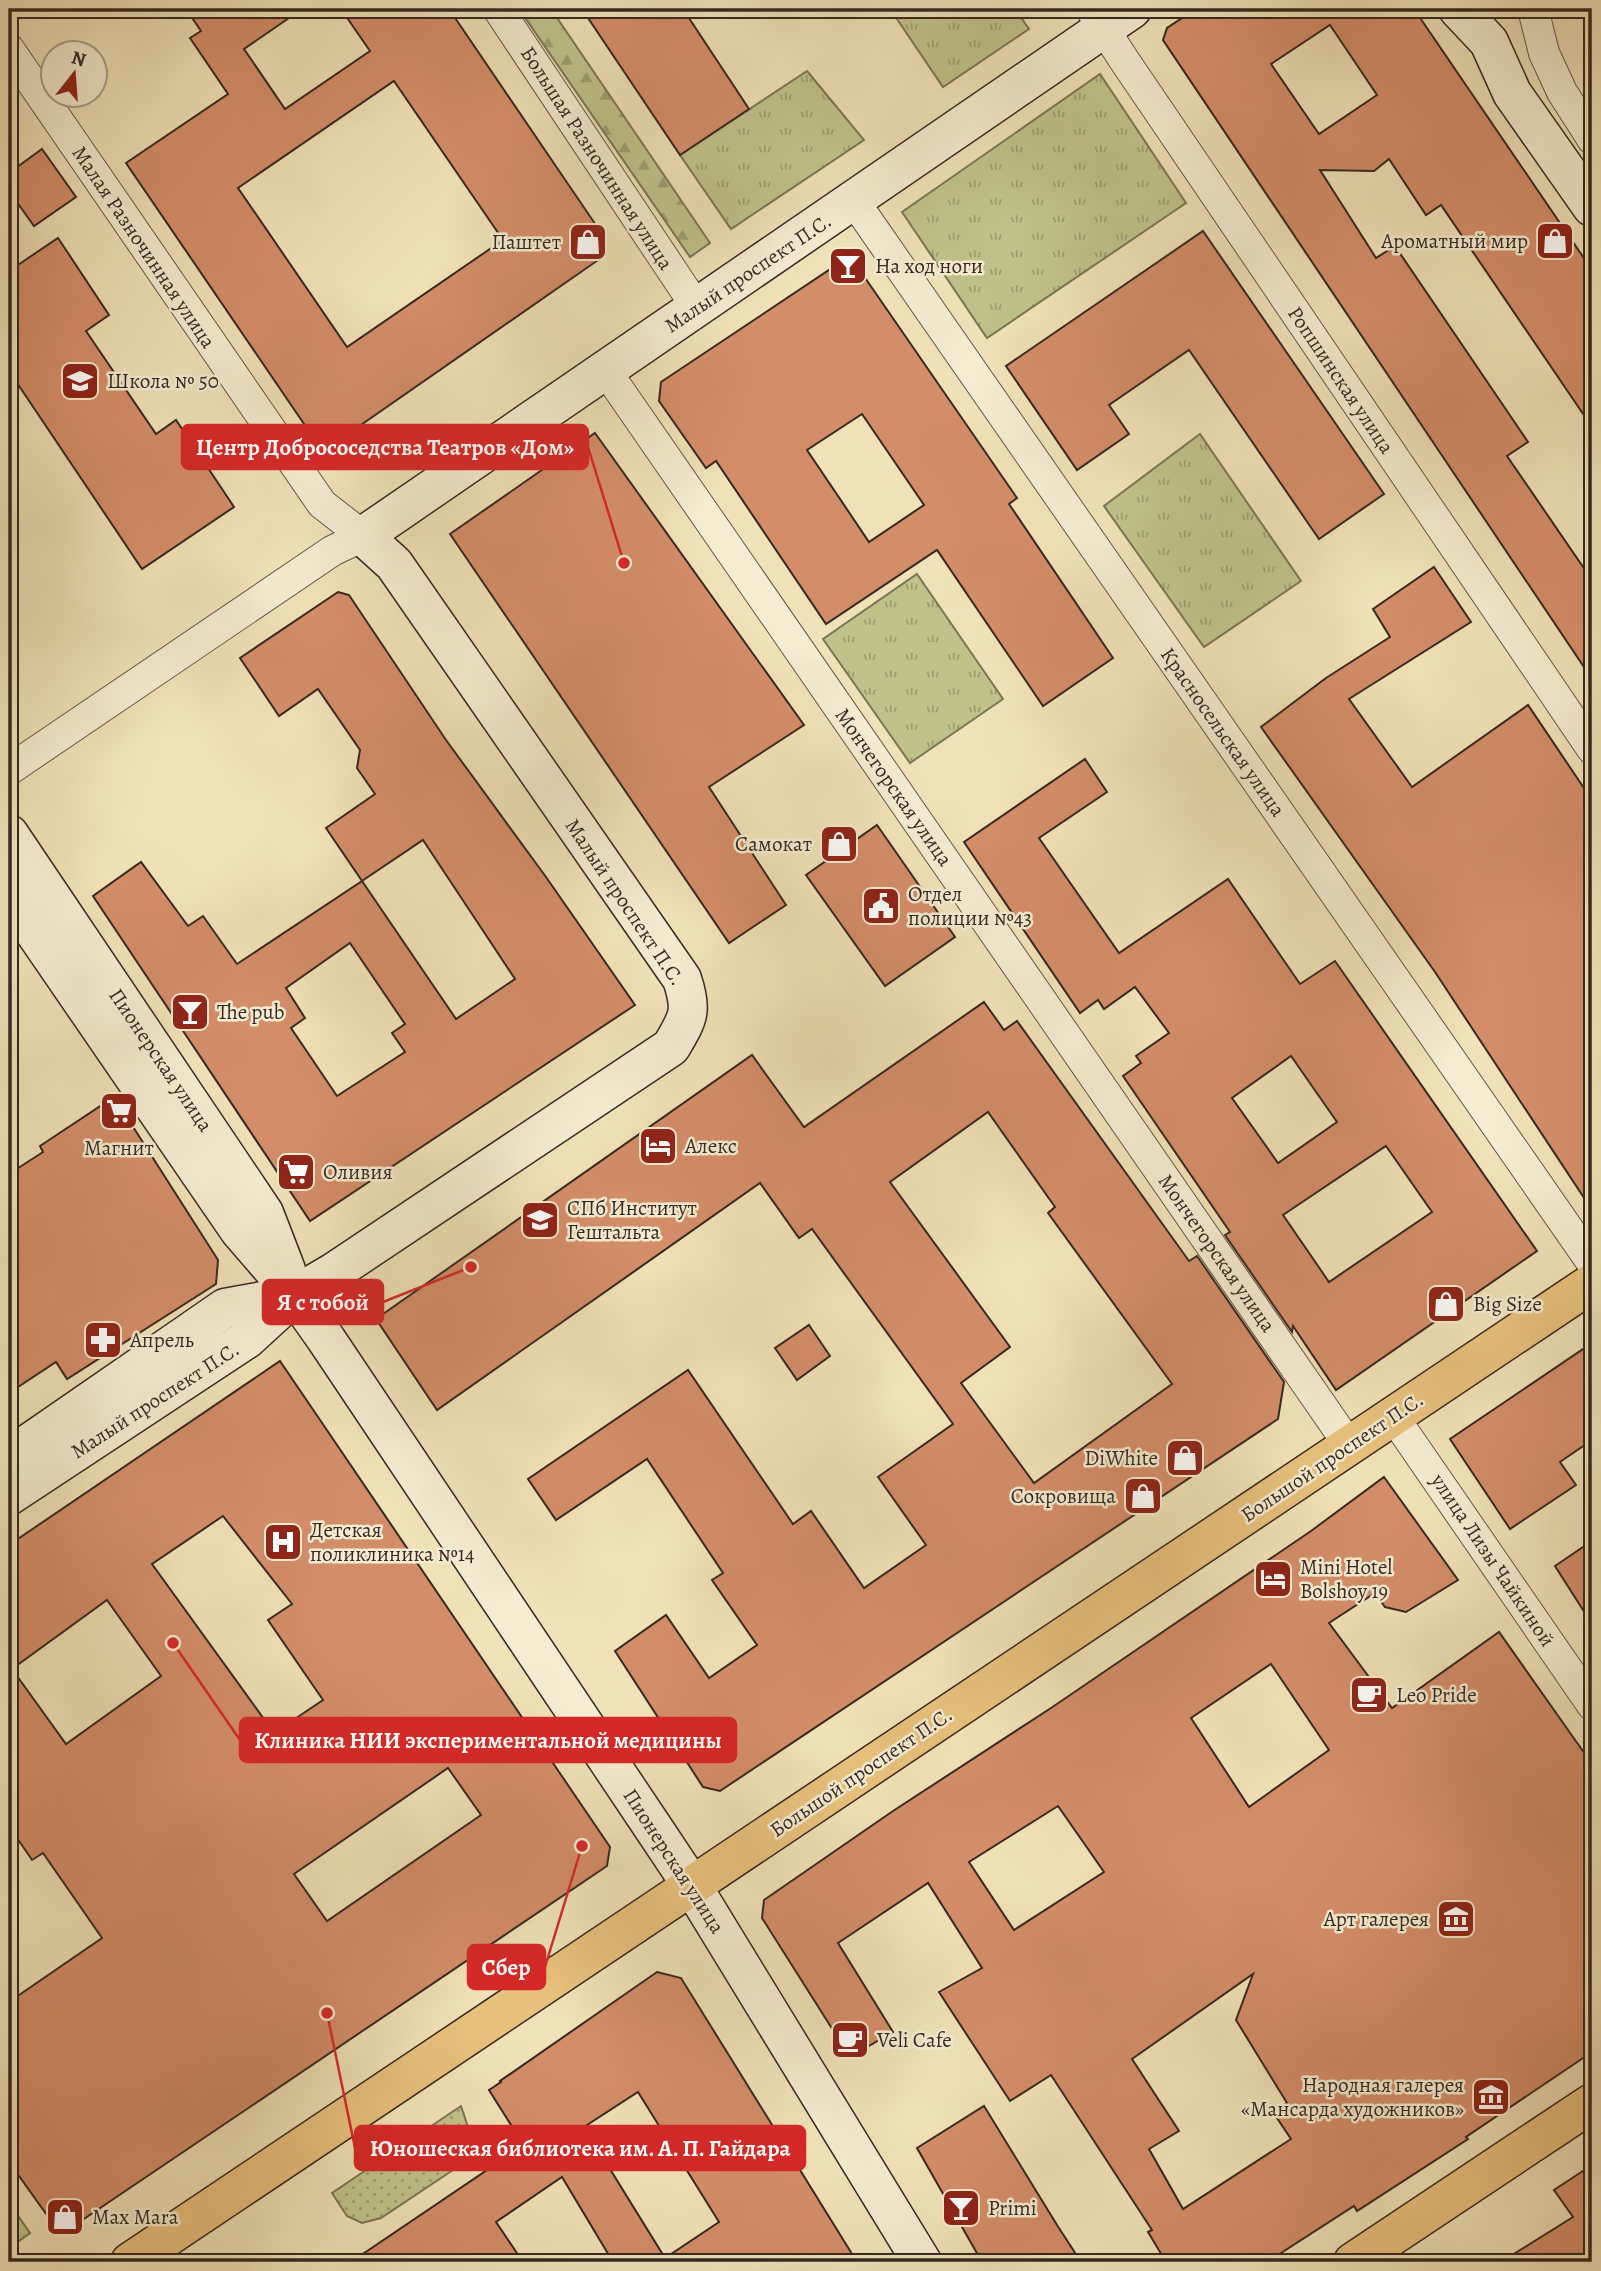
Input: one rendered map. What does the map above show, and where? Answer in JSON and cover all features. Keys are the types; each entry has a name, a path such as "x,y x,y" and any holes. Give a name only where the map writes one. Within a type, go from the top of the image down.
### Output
{"main road":[{"name":"Большой проспект П.С.","path":"131,2262 1592,1283"},
{"path":"1353,2262 1592,2103"}],"street":[{"name":"Большая Разночинная улица","path":"498,9 697,308"},
{"path":"1458,9 1486,25 1512,93 1592,206"},
{"path":"1533,9 1544,53 1562,92 1592,139"},
{"name":"Малый проспект П.С.","path":"9,770 332,551 363,536 854,201 1109,15"},
{"name":"Ропшинская улица","path":"1109,15 1592,749"},
{"name":"Малая Разночинная улица","path":"9,50 322,504 363,536"},
{"name":"Красносельская улица","path":"854,201 1592,1263"},
{"name":"Мончегорская улица","path":"606,370 1349,1445"},
{"name":"Малый проспект П.С.","path":"9,1496 247,1339 295,1295 345,1265 671,1047 687,1020 688,999 682,979 394,564 363,536"},
{"name":"Пионерская улица","path":"9,834 264,1213 295,1295"},
{"name":"Пионерская улица","path":"9,895 239,1230 295,1295 692,1886 922,2262"},
{"name":"Малый проспект П.С.","path":"9,1457 225,1308 295,1295"},
{"name":"улица Лизы Чайкиной","path":"1394,1416 1592,1705"}],"green space":[{"path":"519,9 551,9 710,243 690,257"},
{"path":"900,9 1015,9 1029,29 943,87 893,13"},
{"path":"807,71 864,140 731,229 680,155"},
{"path":"1100,74 1186,203 987,338 902,212"},
{"path":"1200,434 1301,581 1204,647 1104,506"},
{"path":"917,574 1003,699 910,763 823,639"},
{"path":"461,2106 474,2145 471,2158 381,2218 362,2223 347,2216 332,2193"},
{"path":"9,2203 30,2233 12,2246 9,2242"}],"building":[{"path":"186,9 302,9 244,49 285,109 370,51 341,9 449,9 604,237 601,258 335,443 315,440 126,163 228,94 190,38 201,31","holes":["394,81 503,240 347,347 238,188"]},
{"path":"582,9 683,9 749,109 680,155"},
{"path":"1196,9 1414,9 1592,270 1592,427 1441,205 1426,215 1389,159 1374,171 1320,170 1376,258 1395,246 1528,442 1507,456 1592,580 1592,679 1163,40 1167,28","holes":["1330,25 1377,95 1319,134 1271,64"]},
{"path":"42,149 76,197 34,226 9,191 9,173"},
{"path":"1203,231 1384,494 1319,539 1189,350 1109,405 1129,434 1077,470 1006,366"},
{"path":"58,238 109,315 86,331 156,434 176,420 234,507 142,569 9,371 9,271"},
{"path":"850,256 1017,498 1009,504 1113,658 1043,706 937,550 826,624 716,461 706,468 659,401 661,382","holes":["862,414 924,505 869,542 807,450"]},
{"path":"595,433 804,725 709,787 786,905 729,943 450,534"},
{"path":"1434,567 1471,622 1349,699 1412,787 1528,705 1592,800 1592,1210 1435,972 1261,727 1326,678 1390,637 1373,609"},
{"path":"338,592 349,595 446,740 635,1005 310,1221 93,896 141,862 188,926 203,916 237,964 362,881 326,828 375,794 357,768 360,750 318,689 279,716 240,658","holes":["423,840 515,979 456,1019 362,881","350,943 405,1024 392,1033 405,1052 337,1096 291,1028 305,1018 286,988"]},
{"path":"1085,759 1107,792 1039,838 1119,953 1228,879 1300,984 1335,961 1537,1251 1336,1390 1293,1326 1292,1332 1225,1235 1230,1232 1123,1076 1141,1063 1136,1056 1169,1033 1135,987 1104,1009 1098,1000 1080,1013 964,842","holes":["1291,1056 1337,1122 1278,1163 1232,1098","1386,1146 1432,1212 1329,1282 1283,1215"]},
{"name":"Отдел полиции №43","path":"877,825 955,937 885,986 806,875"},
{"path":"984,1002 1004,1030 1017,1021 1189,1261 1197,1256 1284,1382 1278,1419 720,1791 703,1787 615,1651 666,1615 709,1678 757,1645 712,1580 723,1573 647,1459 556,1520 528,1479 688,1370 793,1524 811,1511 864,1588 926,1545 878,1477 953,1424 812,1229 799,1238 760,1183 437,1410 376,1319 752,1055 804,1127","holes":["988,1112 1055,1207 1048,1213 1172,1384 1034,1483 961,1383 1010,1347 890,1182"]},
{"path":"114,1097 218,1260 216,1284 67,1379 56,1362 9,1393 9,1174 43,1152 40,1146"},
{"path":"809,1325 830,1356 797,1380 775,1348"},
{"path":"1592,1343 1592,1440 1560,1462 1576,1485 1510,1529 1450,1439"},
{"path":"280,1361 610,1847 607,1866 72,2227 52,2222 9,2162 9,2002 102,1938 43,1853 32,1860 9,1826 9,1545","holes":["223,1516 292,1604 268,1620 323,1700 274,1733 152,1564","107,1600 161,1676 66,1744 12,1669","448,1768 481,1815 327,1921 294,1874"]},
{"path":"1384,1477 1458,1580 1406,1612 1385,1607 1375,1593 1329,1623 1392,1708 1499,1632 1592,1764 1592,2052 1466,2137 1468,2139 1357,2211 1354,2206 1267,2262 1166,2262 1148,2232 1152,2230 1051,2075 1010,2101 939,1992 982,1968 928,1883 838,1943 893,2032 850,2057 762,1918 764,1900 1311,1531","holes":["1271,1664 1329,1750 1249,1807 1191,1718","1058,1806 1104,1872 1014,1930 969,1862","1253,1974 1236,2020 1287,2103 1273,2112 1291,2139 1183,2209 1149,2149 1179,2131 1132,2059"]},
{"path":"1592,1541 1592,1624 1555,1566"},
{"path":"657,1972 681,1978 857,2262 613,2262 562,2177 496,2222 523,2262 351,2262 521,2147 523,2144 489,2090","holes":["638,2092 719,2222 665,2258 584,2127"]},
{"path":"984,2106 1081,2262 982,2262 917,2148"},
{"path":"1592,2165 1592,2262 1501,2262 1573,2217 1554,2190"}],"place":[{"name":"Ароматный мир","path":"1555,241"},
{"name":"Паштет","path":"588,242"},
{"name":"На ход ноги","path":"848,266"},
{"name":"Школа № 50","path":"80,381"},
{"name":"Центр Добрососедства Театров «Дом»","path":"624,563"},
{"name":"Самокат","path":"839,844"},
{"name":"Отдел полиции №43","path":"881,906"},
{"name":"The pub","path":"190,1012"},
{"name":"Магнит","path":"119,1111"},
{"name":"Алекс","path":"658,1146"},
{"name":"Оливия","path":"296,1172"},
{"name":"СПб Институт Гештальта","path":"540,1220"},
{"name":"Я с тобой","path":"471,1267"},
{"name":"Big Size","path":"1446,1304"},
{"name":"Апрель","path":"103,1340"},
{"name":"DiWhite","path":"1185,1458"},
{"name":"Сокровища","path":"1143,1496"},
{"name":"Детская поликлиника №14","path":"283,1542"},
{"name":"Mini Hotel Bolshoy 19","path":"1273,1579"},
{"name":"Клиника НИИ экспериментальной медицины","path":"173,1643"},
{"name":"Leo Pride","path":"1369,1695"},
{"name":"Сбер","path":"582,1846"},
{"name":"Арт галерея","path":"1456,1919"},
{"name":"Юношеская библиотека им. А. П. Гайдара","path":"327,2013"},
{"name":"Veli Cafe","path":"850,2040"},
{"name":"Народная галерея «Мансарда художников»","path":"1491,2097"},
{"name":"Primi","path":"961,2208"},
{"name":"Max Mara","path":"65,2217"}]}
